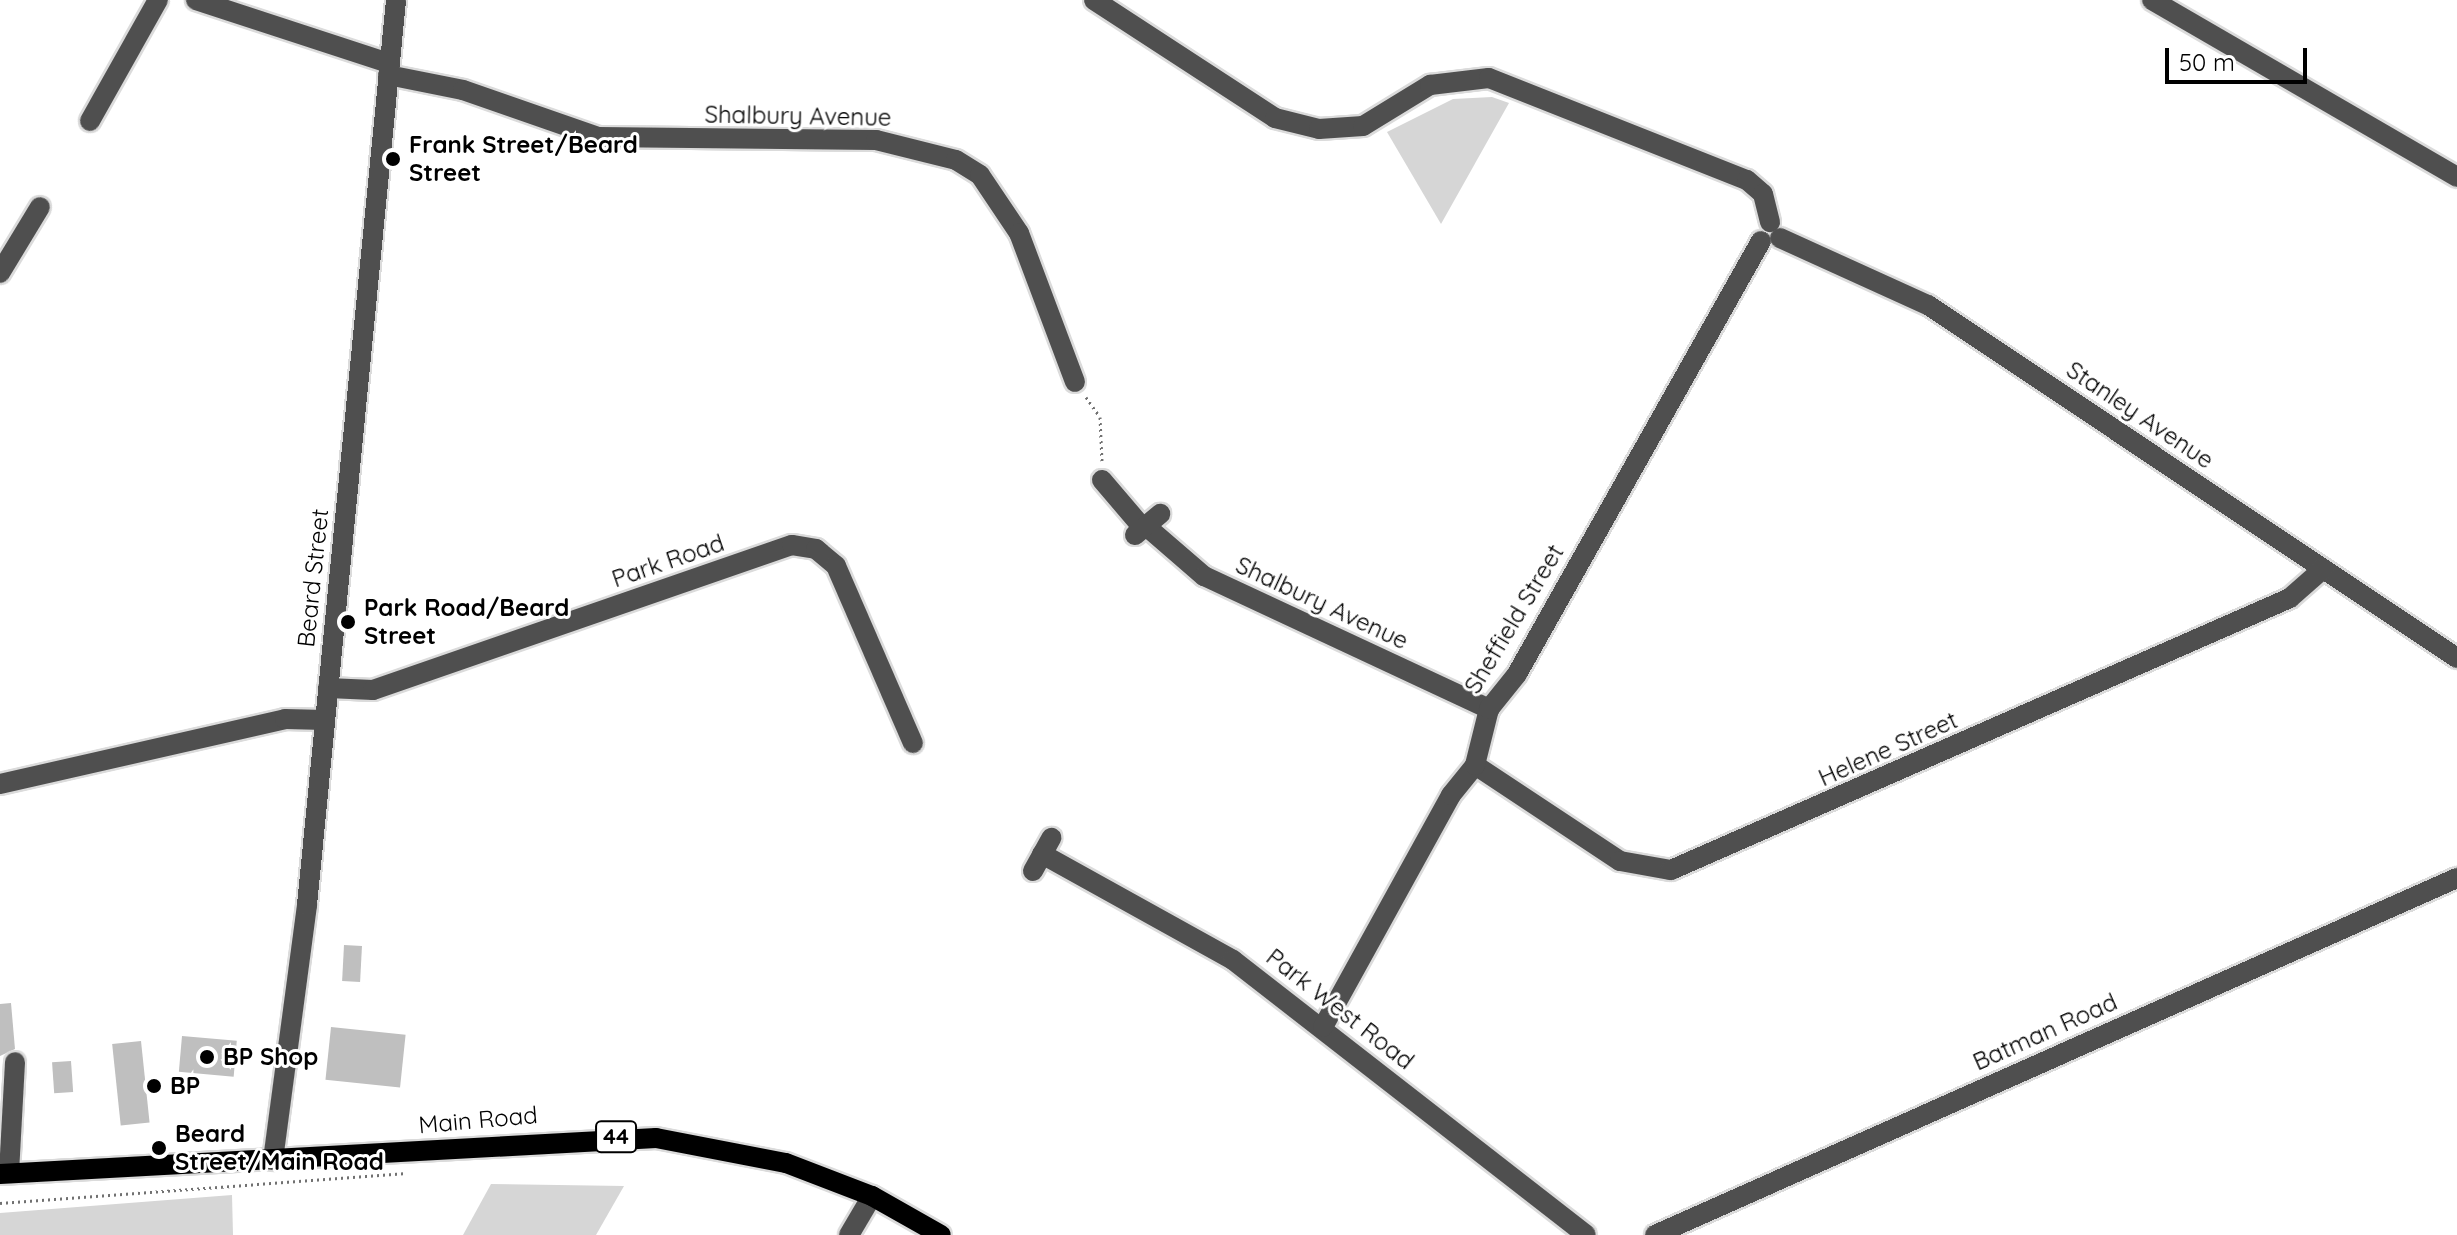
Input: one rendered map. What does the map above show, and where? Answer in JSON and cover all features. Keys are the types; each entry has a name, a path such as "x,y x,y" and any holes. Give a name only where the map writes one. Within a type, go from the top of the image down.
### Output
{"main road":[{"name":"Main Road","path":"4,1174 656,1138 755,1154 872,1196 941,1235"}],"street":[{"path":"90,121 158,0"},
{"name":"Shalbury Avenue","path":"196,0 389,69 463,90 598,137 876,140 956,160 980,175 1019,233 1075,382"},
{"name":"Beard Street","path":"273,1160 325,720 396,0"},
{"path":"1094,0 1275,118 1319,129 1363,126 1416,93 1463,76 1515,86 1747,180 1763,194 1770,234"},
{"path":"2152,0 2457,177"},
{"path":"0,273 40,207"},
{"name":"Stanley Avenue","path":"1770,234 1928,305 2457,658"},
{"name":"Sheffield Street","path":"1323,1027 1451,795 1475,765 1489,709 1517,674 1743,260 1770,234"},
{"name":"Shalbury Avenue","path":"1102,480 1146,526 1204,576 1489,709"},
{"name":"Park Road","path":"328,688 373,690 792,545 816,549 836,566 913,743"},
{"name":"Helene Street","path":"1475,765 1620,861 1671,870 2290,598 2323,569"},
{"path":"0,784 285,719 325,720"},
{"name":"Park West Road","path":"1042,855 1219,951 1323,1027 1586,1235"},
{"name":"Batman Road","path":"1655,1235 2457,878"},
{"path":"4,1174 15,1062"},
{"path":"849,1235 872,1196"}],"path":[{"path":"1075,382 1100,417 1102,480"},
{"path":"0,1203 418,1172"}],"shaded area":[{"path":"1492,97 1509,103 1441,224 1387,132 1453,99"},
{"path":"491,1184 624,1186 596,1235 463,1235"},
{"path":"232,1195 233,1235 0,1235 0,1213"}],"building":[{"path":"344,945 362,946 360,982 342,981"},
{"path":"11,1003 15,1049 0,1056 0,1004"},
{"path":"331,1027 406,1035 400,1088 325,1080"},
{"name":"BP Shop","path":"182,1036 237,1041 234,1077 179,1072"},
{"path":"141,1041 150,1123 121,1126 112,1044"},
{"path":"71,1061 73,1092 54,1093 52,1062"}],"place":[{"name":"Frank Street/Beard Street","path":"393,159"},
{"name":"Park Road/Beard Street","path":"348,622"},
{"name":"BP Shop","path":"207,1057"},
{"name":"BP","path":"154,1086"},
{"name":"Beard Street/Main Road","path":"159,1148"}]}
